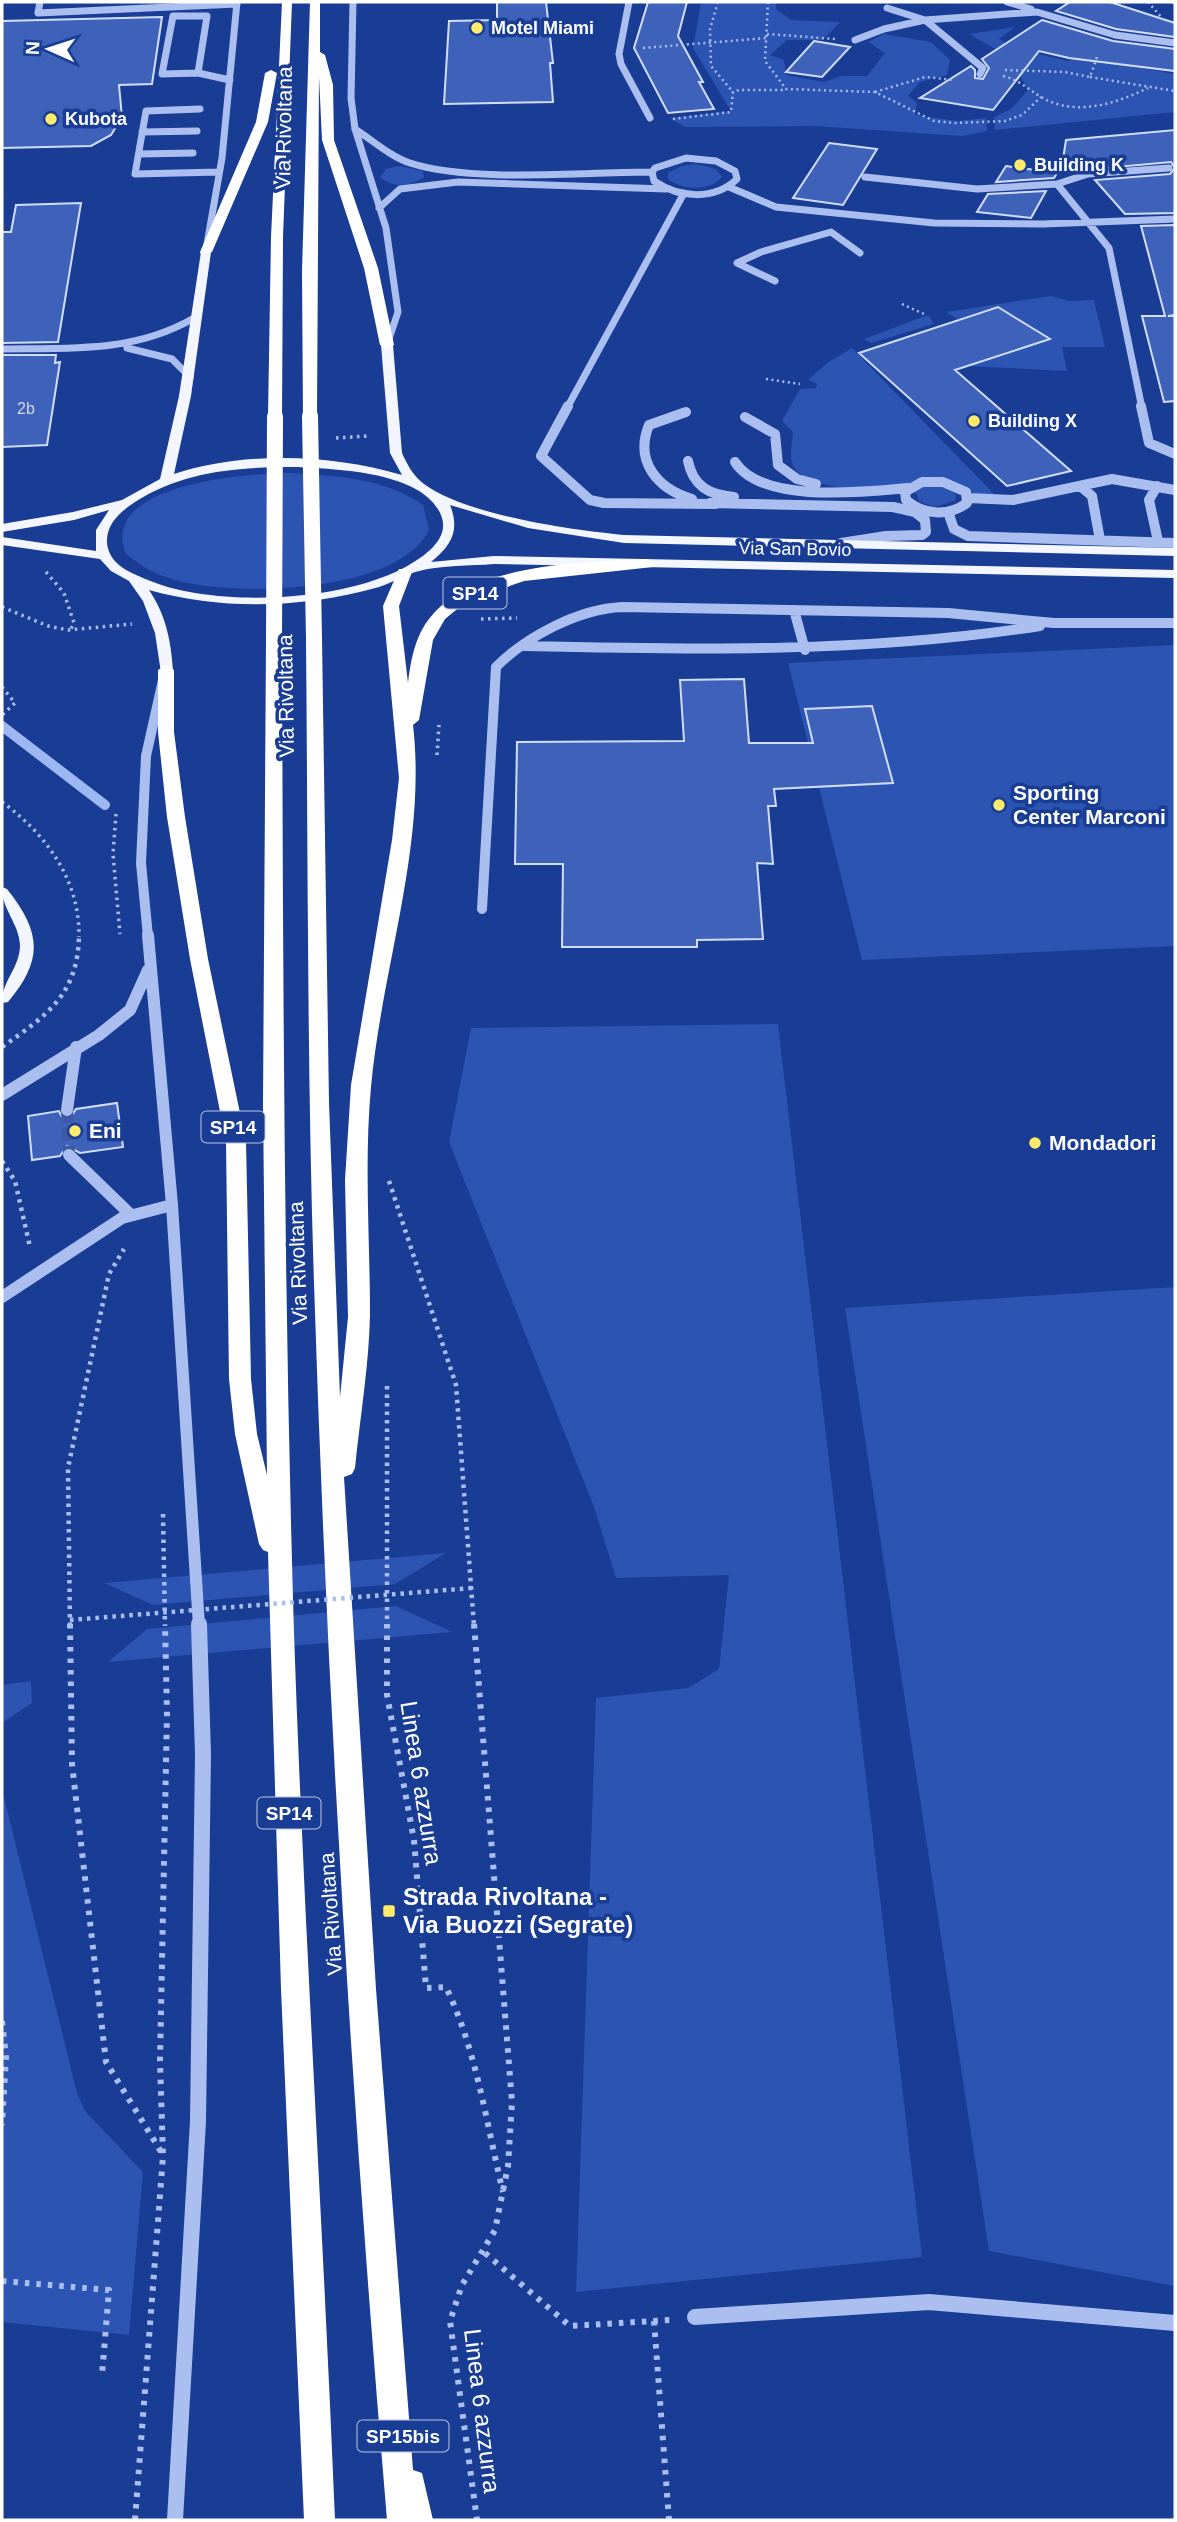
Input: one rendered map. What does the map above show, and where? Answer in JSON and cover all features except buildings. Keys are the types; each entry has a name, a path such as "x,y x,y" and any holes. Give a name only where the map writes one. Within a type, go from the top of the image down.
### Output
{"highway":[{"name":"SP14","path":"206,252 262,122 269,94 274,35 285,2"},
{"name":"Via Rivoltana","path":"285,2 277,237 275,417 273,1105 281,1586 303,2203 320,2520"},
{"name":"Via Rivoltana","path":"315,2 310,416 320,1105 336,1532 402,2520"},
{"path":"314,36 327,85 328,140 371,268 387,345"},
{"name":"SP14","path":"407,746 425,641 434,623 452,607 488,587 522,576 648,564"},
{"path":"336,1532 358,1331 355,1180 361,1085 401,840 407,746 391,606 409,570"},
{"name":"SP14","path":"166,670 166,732 176,817 199,959 236,1142 240,1379 246,1434 281,1586"},
{"name":"SP15bis","path":"389,2353 417,2520"}],"main road":[{"path":"166,481 190,377 194,318 206,252"},
{"path":"387,345 396,453 404,470 419,486"},
{"path":"2,528 84,514 130,499 166,481 219,467 294,463 368,470 419,486"},
{"name":"Via San Bovio","path":"419,486 492,517 566,534 683,542 1175,552"},
{"path":"132,579 186,595 265,599 359,588 409,570 436,550 449,531 445,506 435,495"},
{"path":"104,556 101,542 104,524 116,509 130,499"},
{"path":"2,541 104,556 132,579 150,599 160,621 166,670"},
{"name":"Via San Bovio","path":"409,570 481,560 1175,574"},
{"path":"2,892 12,904 29,940 24,968 2,998"}],"street":[{"path":"40,2 38,12 237,3 219,172 206,252"},
{"path":"353,2 351,98 355,129 386,228 398,312 387,345"},
{"path":"629,2 620,48 621,64 650,118"},
{"path":"1007,2 1115,35 1175,43"},
{"path":"887,8 925,20 972,57 983,68 981,74"},
{"path":"855,40 884,29 925,20 1037,12"},
{"path":"198,73 207,16 173,16 162,74 198,73 230,80"},
{"path":"201,109 146,111 135,174 219,172"},
{"path":"355,129 407,162 430,168 495,173 652,172 661,165 677,160 716,161 735,171 737,179 729,187 708,193 684,193 666,189 447,183 400,189 379,208"},
{"path":"142,132 197,131"},
{"path":"139,154 193,153"},
{"path":"865,177 977,189 1057,184 1088,174 1169,167"},
{"path":"652,172 654,181 666,189"},
{"path":"1057,184 1109,248 1149,443 1175,454"},
{"path":"729,187 776,207 934,223 1043,224 1175,219"},
{"path":"684,193 541,456 590,500 604,503 893,507 915,512 925,520 926,532 922,535 886,536 831,545"},
{"path":"1028,222 1088,222"},
{"path":"775,281 737,263 789,243 831,232 860,253"},
{"path":"2,349 113,345 143,341 179,329 194,318"},
{"path":"113,345 172,359 190,377"},
{"path":"685,412 649,425 645,458 647,465 660,486 676,495 716,504"},
{"path":"745,417 774,430 778,437 778,465 786,472 807,482 861,492"},
{"path":"688,461 692,479 707,493 720,496 906,500 923,510 947,512 962,507 968,498"},
{"path":"734,462 746,478 761,485 861,492 908,488 922,482 943,481 960,488 968,498 1013,500 1122,479 1175,490"},
{"path":"1080,486 1092,496 1100,540"},
{"path":"1157,486 1149,500 1158,541"},
{"path":"906,500 908,488"},
{"path":"947,512 957,532 968,536 1175,543"},
{"path":"482,909 494,673 499,662 576,615 597,608 794,610 948,613 1054,623 1175,623"},
{"path":"794,610 805,650"},
{"path":"523,646 805,650 995,634 1054,623"},
{"path":"166,670 150,727 141,808 141,863 148,970 172,1205 202,1671 203,1755 198,2122 175,2520"},
{"path":"2,1095 99,1035 130,1010 148,970"},
{"path":"67,1110 76,1047"},
{"path":"69,1155 131,1215"},
{"path":"2,1297 131,1215 172,1205"},
{"path":"695,2318 929,2302 1175,2323"}],"path":[{"path":"650,118 676,120 731,112 733,92 711,66 710,29 718,2"},
{"path":"768,2 765,61 786,89"},
{"path":"1167,2 1175,3"},
{"path":"1090,77 1098,53 1115,35"},
{"path":"620,48 678,47 767,36 855,40"},
{"path":"733,92 786,89 875,92 925,78 955,80 1000,69 1065,72 1175,91"},
{"path":"981,74 1021,80 1041,97 1065,104 1106,106 1148,88"},
{"path":"875,92 934,121 955,123 1005,121 1022,115 1041,97"},
{"path":"902,304 924,314"},
{"path":"766,379 800,384"},
{"path":"331,438 370,435"},
{"path":"37,565 54,579 64,593 74,623 70,631"},
{"path":"2,607 18,609 49,627 70,631 141,623"},
{"path":"2,687 15,702 2,715"},
{"path":"387,1204 387,1176 456,1385 501,1973 513,2067 510,2150 503,2192"},
{"path":"128,1242 109,1274 68,1468 72,1764 106,2062 163,2156"},
{"name":"Linea 6 azzurra","path":"387,1381 387,1695 414,1840 426,1988 446,1987 460,2013 487,2109 493,2152 503,2192 494,2230 485,2253 465,2280 450,2321 477,2520"},
{"path":"135,2520 163,2156 160,2062 167,1714 163,1506"},
{"path":"70,1620 472,1588"},
{"path":"2,2021 6,2057 2,2125"},
{"path":"485,2253 570,2326 654,2321 669,2520"},
{"path":"2,2281 109,2290 102,2375"}],"shaded area":[{"path":"701,2 776,2 776,9 791,20 840,22 823,40 787,40 770,55 784,60 786,75 824,82 841,76 867,76 885,53 868,42 884,34 931,42 950,60 947,75 920,82 908,96 917,103 915,115 957,121 986,118 987,131 962,136 814,126 685,127 670,118 731,111 693,48"},
{"path":"1015,27 999,39 1016,49 1068,61 1085,54 1103,62 1175,74 1175,112 995,130 994,117 1011,109 1028,90 1011,58 969,34"},
{"path":"696,164 716,169 722,177 710,185 696,188 668,179 668,173 681,166"},
{"path":"398,166 423,171 424,177 402,185 390,183 380,177 386,169"},
{"path":"1051,296 1069,301 1094,300 1105,347 1062,347 1067,371 968,366 1052,339 998,306 957,319 946,312"},
{"path":"928,315 934,324 871,343 864,339"},
{"path":"852,348 994,494 952,491 956,495 955,501 934,507 919,501 916,493 830,486 801,474 792,462 793,432 782,421 800,389 816,388 817,384 808,380 827,363"},
{"path":"291,473 343,477 393,489 423,505 429,530 412,551 386,567 353,578 279,588 242,589 183,582 153,571 126,554 123,530 134,511 155,497 214,480"},
{"name":"Sporting Center Marconi","path":"1175,645 1175,946 862,960 788,663"},
{"path":"778,1024 922,2257 576,2292 596,1698 688,1688 719,1669 729,1575 616,1578 594,1507 449,1142 471,1028"},
{"path":"1175,1287 1175,2286 989,2251 845,1308"},
{"path":"446,1553 395,1584 153,1605 104,1583"},
{"path":"396,1606 452,1632 108,1662 147,1629"},
{"path":"31,1681 32,1703 2,1723 2,1685"},
{"path":"2,1789 77,2093 85,2111 143,2172 129,2335 2,2322"}],"waterway":[{"path":"2,726 105,805"}],"tunnel":[{"path":"67,1110 69,1155"}],"place":[{"name":"Motel Miami","path":"477,28"},
{"name":"Kubota","path":"51,119"},
{"name":"Building K","path":"1020,165"},
{"name":"Building X","path":"974,421"},
{"name":"Sporting Center Marconi","path":"999,805"},
{"name":"Eni","path":"75,1131"},
{"name":"Mondadori","path":"1035,1143"},
{"name":"Strada Rivoltana - Via Buozzi (Segrate)","path":"389,1911"}]}
